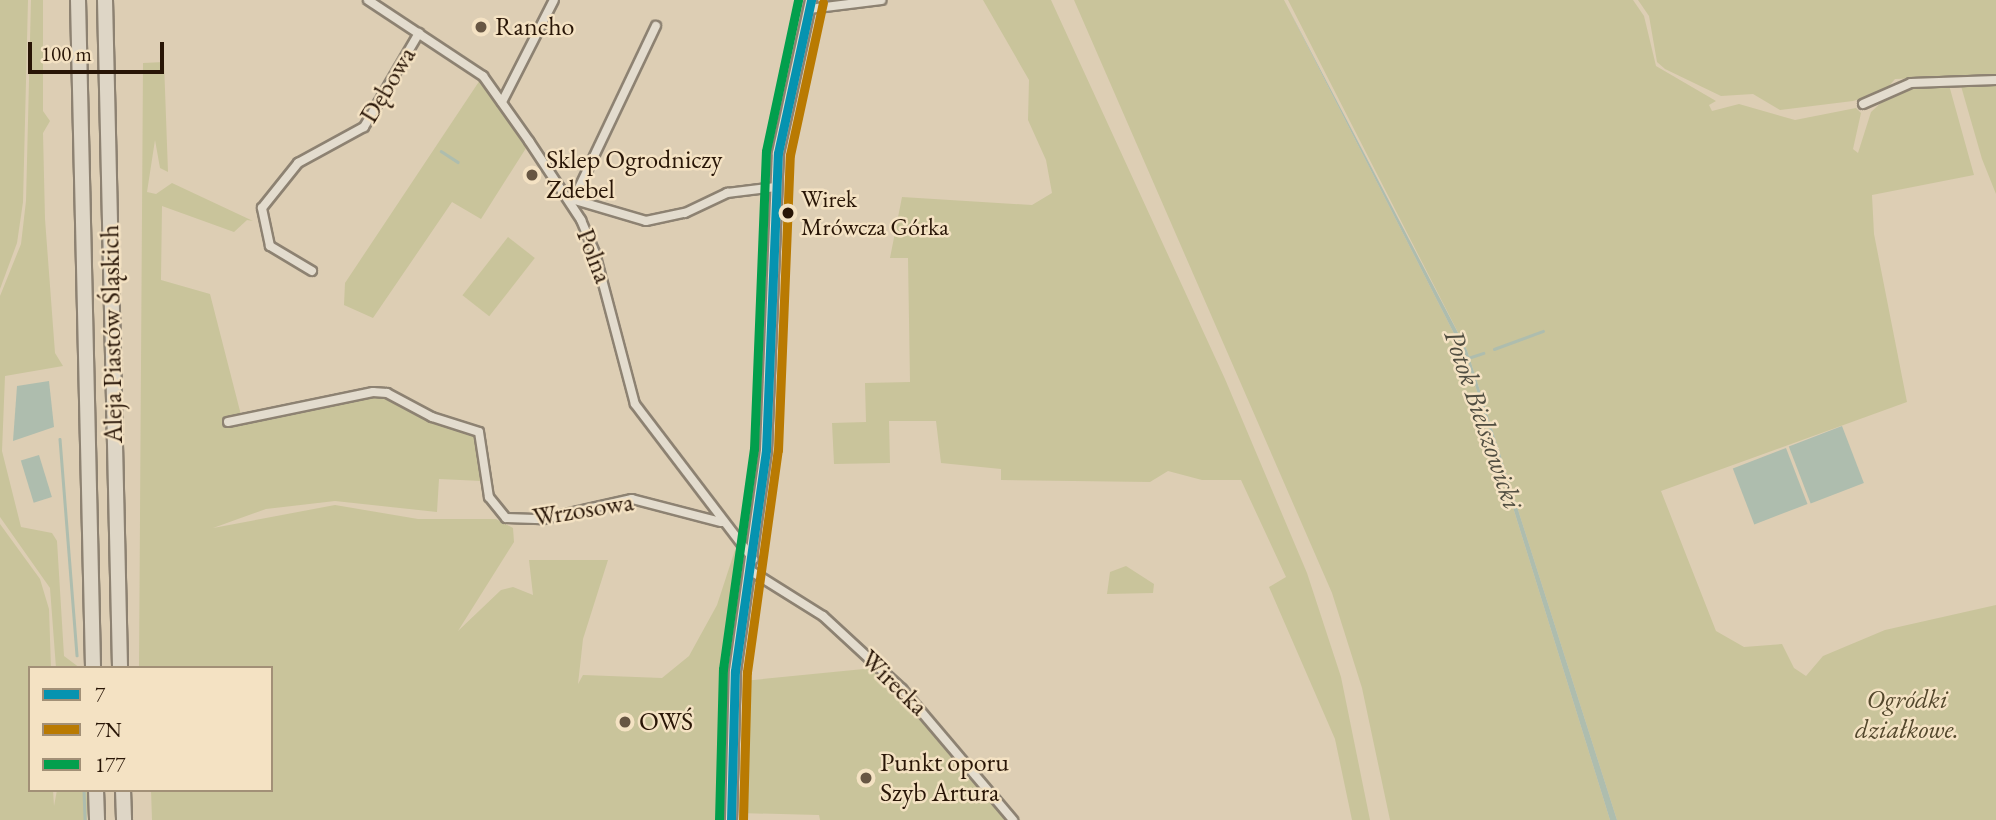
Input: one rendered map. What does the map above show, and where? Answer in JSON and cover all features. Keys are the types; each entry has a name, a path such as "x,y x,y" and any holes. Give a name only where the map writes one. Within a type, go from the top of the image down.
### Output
{"highway":[{"name":"Aleja Piastów Śląskich","path":"78,0 93,666"},
{"name":"Aleja Piastów Śląskich","path":"105,0 120,666"},
{"path":"96,792 97,820"},
{"path":"123,792 124,820"}],"street":[{"name":"Polna","path":"368,0 484,76 568,198 604,276 635,404 752,565"},
{"path":"502,102 554,0"},
{"path":"731,820 735,671 752,565 766,450 776,187 783,108 810,5 881,0"},
{"path":"568,198 577,192 656,26"},
{"name":"Dębowa","path":"312,271 270,246 262,208 298,163 364,127 419,33"},
{"path":"1863,104 1911,83 1996,80"},
{"path":"568,198 646,221 685,213 727,193 776,187"},
{"name":"Wrzosowa","path":"228,422 373,392 387,394 432,417 479,432 489,497 506,518 543,519 632,499 721,522"},
{"name":"Wirecka","path":"752,565 823,616 902,689 1013,820"}],"green space":[{"path":"0,0 28,0 23,202 17,243 0,289"},
{"path":"31,0 43,0 43,111 50,121 43,133 45,219 55,353 63,366 5,376 2,451 21,527 52,533 57,541 64,656 77,666 56,666 50,588 0,517 0,296 21,244 26,201"},
{"path":"983,0 1051,0 1225,379 1307,573 1341,677 1370,820 1352,820 1335,739 1269,587 1286,577 1241,480 1202,480 1168,471 1150,482 1001,480 1001,469 941,463 936,421 889,421 890,463 834,464 832,423 866,422 865,383 910,382 908,258 890,258 902,197 1032,205 1052,193 1046,160 1028,120 1029,80"},
{"path":"1074,0 1284,0 1467,359 1610,820 1390,820 1362,688 1332,593"},
{"name":"Ogródki działkowe.","path":"1288,0 1633,0 1644,16 1656,66 1716,101 1709,105 1712,111 1739,104 1795,120 1856,108 1861,113 1853,149 1858,153 1871,112 1884,100 1906,90 1949,85 1974,175 1872,195 1874,234 1907,402 1661,491 1716,631 1744,647 1782,644 1794,668 1806,676 1823,656 1885,630 1996,605 1996,820 1617,820 1467,350"},
{"path":"1638,0 1996,0 1996,76 1895,79 1885,91 1853,101 1780,110 1753,94 1721,96 1665,69 1657,62 1649,16"},
{"path":"164,62 168,172 160,168 155,140 147,192 156,194 172,183 253,221 247,220 234,232 162,206 161,280 210,294 241,415 370,395 391,397 431,420 478,435 482,481 439,479 437,512 335,501 266,509 213,528 335,505 418,519 496,519 513,528 514,542 458,631 501,590 513,587 533,595 529,560 608,560 583,639 578,684 583,675 662,678 689,656 717,605 735,550 742,561 722,684 720,820 152,820 151,792 273,792 273,666 139,666 143,63"},
{"path":"480,80 528,145 481,219 452,202 373,318 344,305 345,283"},
{"path":"1961,86 1996,86 1996,194 1982,159"},
{"path":"508,237 535,258 489,316 462,295"},
{"path":"0,524 40,579 49,609 51,666 28,666 28,792 53,792 54,806 57,792 87,792 87,820 0,820"},
{"path":"1126,566 1154,584 1153,593 1107,594 1110,572"},
{"path":"874,668 912,704 1009,820 820,820 819,815 739,813 743,681"}],"shaded area":[{"path":"1284,0 1467,350 1617,820 1610,820 1467,359"},
{"path":"49,381 54,427 13,441 17,386"},
{"path":"1842,426 1864,483 1811,503 1789,446"},
{"path":"1786,448 1808,504 1754,524 1733,468"},
{"path":"39,455 52,497 34,503 21,461"}],"waterway":[{"path":"441,151 458,162"},
{"path":"1494,349 1543,331"},
{"name":"Potok Bielszowicki","path":"1468,358 1483,353"},
{"path":"60,439 77,655"},
{"path":"84,792 85,820"}],"transit line":[{"name":"177","path":"719,820 723,669 754,449 766,151 798,0"},
{"name":"7","path":"731,820 735,671 766,450 778,153 811,0"},
{"name":"7N","path":"743,820 747,672 778,450 790,155 823,3"}],"place":[{"name":"Rancho","path":"481,27"},
{"name":"Sklep Ogrodniczy Zdebel","path":"532,175"},
{"name":"Wirek Mrówcza Górka","path":"788,213"},
{"name":"OWŚ","path":"625,722"},
{"name":"Punkt oporu Szyb Artura","path":"866,778"}]}
